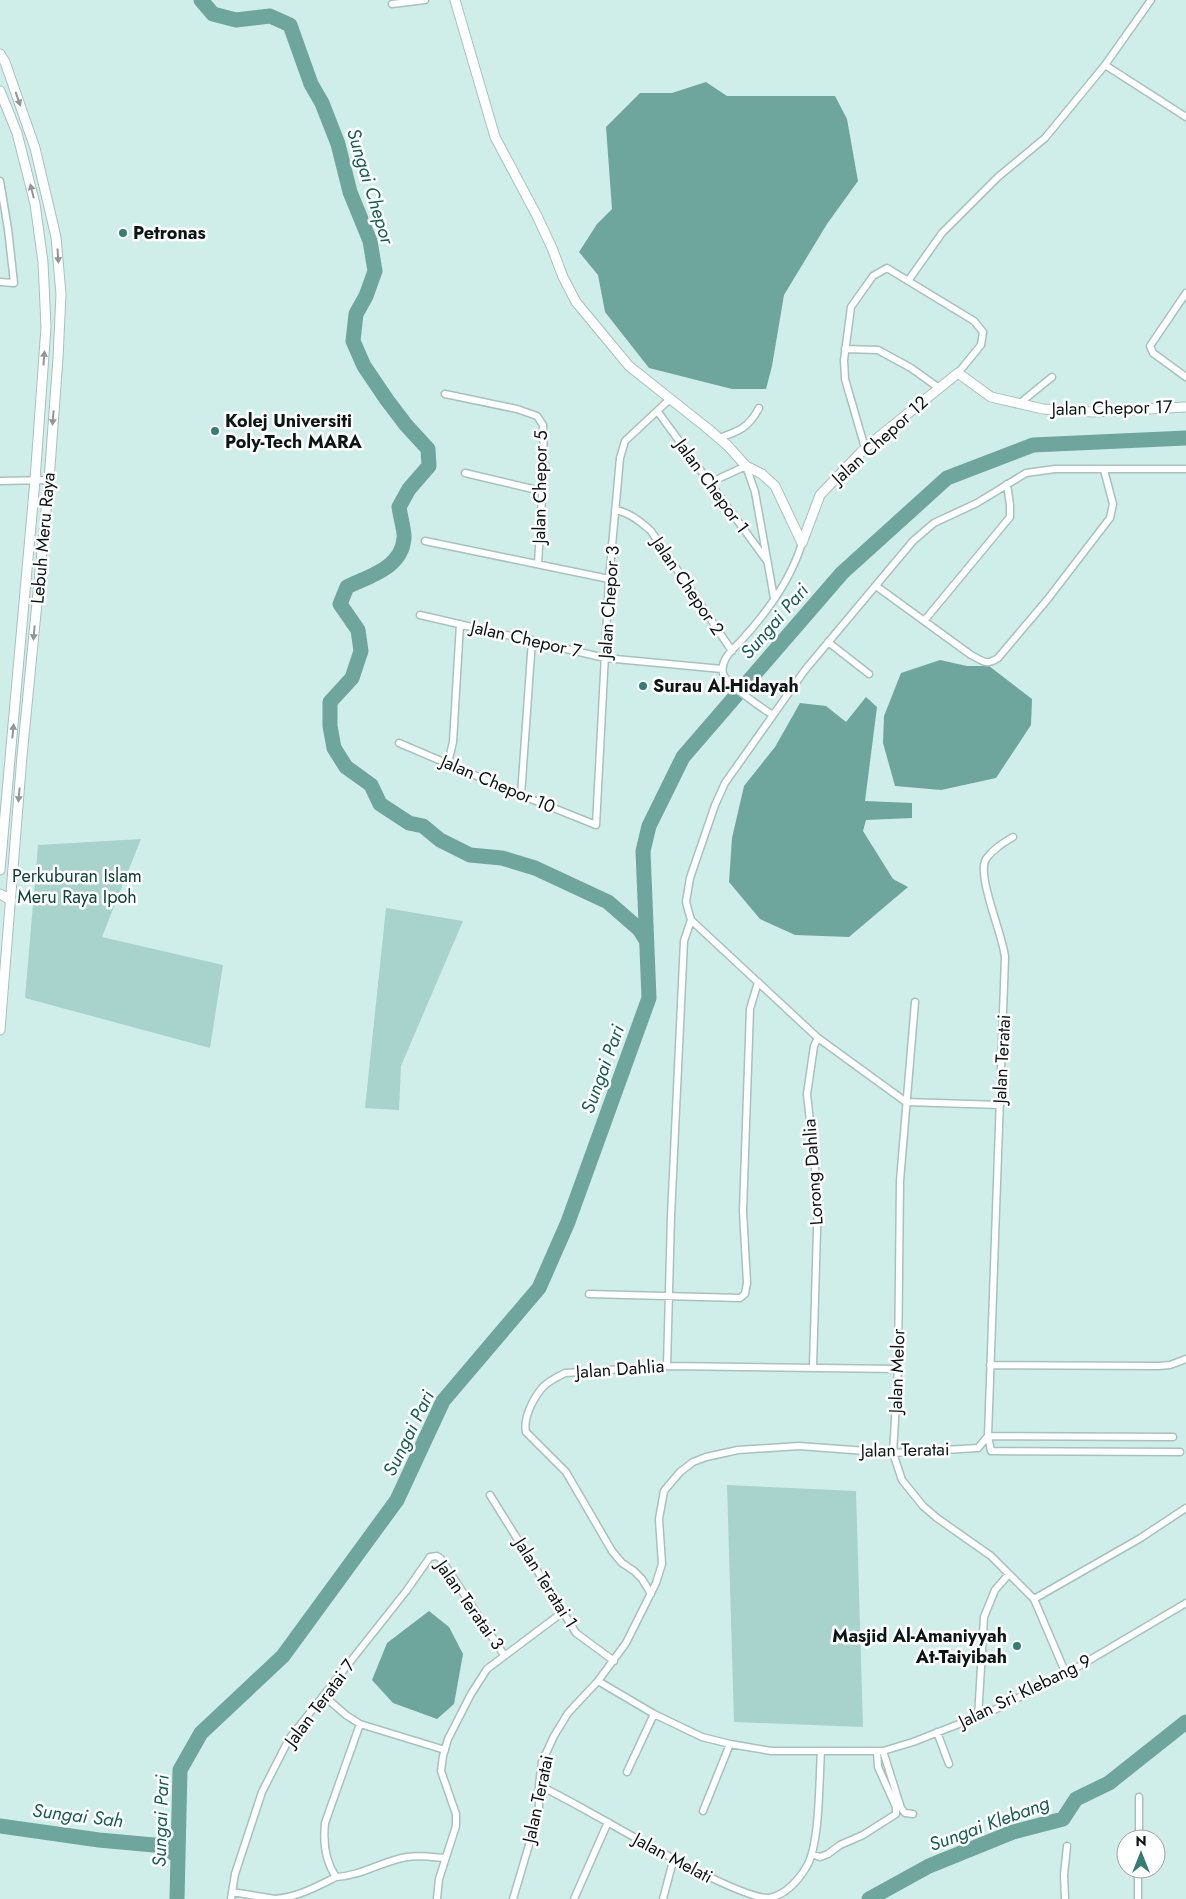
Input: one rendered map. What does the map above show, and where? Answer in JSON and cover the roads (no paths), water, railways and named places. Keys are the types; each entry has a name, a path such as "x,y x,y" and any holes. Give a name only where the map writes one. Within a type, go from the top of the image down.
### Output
{"main road":[{"path":"456,0 495,137 541,224 576,302 630,366 719,438 746,466 762,474 775,486 802,542"},
{"name":"Lebuh Meru Raya","path":"0,54 5,62 35,148 56,237 60,303 58,358 48,480 22,756 0,1030"},
{"name":"Lebuh Meru Raya","path":"0,91 17,133 35,204 43,262 46,327 35,480 0,870"},
{"name":"Jalan Chepor 12","path":"802,542 820,495 865,448 958,373"},
{"name":"Jalan Chepor 17","path":"958,373 987,395 1044,409 1070,412 1162,410 1186,407"},
{"path":"0,894 11,900"},
{"path":"0,903 11,900"}],"street":[{"path":"392,4 425,0"},
{"path":"908,281 942,234 998,177 1045,138 1106,65 1151,0"},
{"path":"1106,65 1186,117"},
{"path":"0,182 14,283 0,282"},
{"path":"0,228 8,229"},
{"path":"865,448 845,379 844,360 851,308 873,276 887,268 974,321 983,332 981,345 958,373"},
{"path":"1186,294 1150,346 1153,353 1186,377"},
{"path":"845,349 878,350 911,368 939,388"},
{"path":"1018,404 1052,377"},
{"name":"Jalan Chepor 5","path":"444,394 517,409 536,416 543,425 538,564"},
{"name":"Jalan Chepor 3","path":"596,825 609,579 620,458 624,441 658,412 670,399"},
{"path":"719,438 749,424 759,408"},
{"name":"Jalan Chepor 1","path":"658,412 767,560"},
{"path":"709,483 746,466"},
{"name":"Jalan Chepor 1","path":"746,466 755,492 774,598"},
{"path":"1000,1104 906,1102 818,1038 691,920 686,902 689,883 718,800 732,770 828,642 913,541 929,527 977,503 1020,475 1032,471 1186,468"},
{"path":"876,586 972,655 991,663 998,658 1047,600 1110,518 1113,504 1104,470"},
{"path":"465,473 542,491"},
{"path":"0,480 48,480"},
{"path":"924,621 1010,517 1007,484"},
{"name":"Jalan Chepor 2","path":"615,510 632,516 651,531 732,651 722,669"},
{"path":"425,541 609,579"},
{"path":"732,651 760,619 774,598 794,566 802,542"},
{"name":"Jalan Chepor 7","path":"420,615 605,658 722,669"},
{"path":"448,763 452,742 460,624"},
{"path":"521,795 532,640"},
{"path":"828,642 869,674"},
{"path":"722,669 724,676 728,680 758,706 773,715"},
{"name":"Jalan Chepor 10","path":"400,743 596,825"},
{"name":"Jalan Teratai","path":"514,1899 539,1812 539,1785 542,1762 568,1712 598,1681 626,1644 651,1594 662,1564 659,1519 664,1491 680,1472 692,1462 738,1450 799,1446 893,1453 978,1448 988,1436 1005,957 1004,946 984,882 985,861 994,849 1013,837"},
{"path":"667,1366 671,1203 684,941 691,920"},
{"path":"589,1294 740,1298 745,1294 747,1283 743,1211 750,1009 758,982"},
{"name":"Jalan Melor","path":"915,1002 900,1181 898,1369 893,1453 902,1480 923,1506 991,1556 1034,1599 1066,1674"},
{"name":"Lorong Dahlia","path":"813,1367 818,1196 808,1094 814,1046 818,1038"},
{"path":"990,1365 1158,1366 1170,1365 1186,1359"},
{"name":"Jalan Dahlia","path":"651,1594 634,1571 622,1563 612,1551 566,1472 526,1432 524,1425 527,1415 542,1389 552,1380 565,1373 667,1366 898,1369"},
{"path":"1173,1437 988,1436 991,1451 1180,1452"},
{"name":"Jalan Teratai 1","path":"490,1494 576,1633 614,1661"},
{"path":"1034,1599 1139,1539 1186,1508"},
{"name":"Jalan Teratai 3","path":"435,1556 441,1559 504,1655"},
{"name":"Jalan Teratai 7","path":"232,1896 235,1874 262,1792 289,1739 407,1590 428,1558 435,1556"},
{"path":"978,1717 984,1617 995,1590 1009,1574"},
{"name":"Jalan Sri Klebang 9","path":"598,1681 654,1714 702,1737 730,1744 770,1751 880,1751 978,1717 1066,1674 1186,1603"},
{"path":"437,1899 439,1879 456,1826 456,1814 441,1771 448,1740 487,1669 563,1612"},
{"path":"324,1696 360,1724 445,1750"},
{"path":"627,1772 654,1714"},
{"path":"336,1877 327,1858 323,1840 325,1823 360,1724"},
{"path":"937,1732 949,1764"},
{"path":"703,1812 730,1744"},
{"name":"Jalan Melati","path":"539,1785 608,1822 673,1861 748,1895 763,1898 782,1893 794,1883 812,1854 821,1751"},
{"path":"880,1751 901,1808 905,1813 913,1814"},
{"path":"812,1854 820,1857 828,1854 840,1845 862,1835 896,1814 896,1807 878,1767 880,1751"},
{"path":"1139,1797 1139,1829"},
{"path":"574,1899 608,1822"},
{"path":"1065,1899 1064,1875 1067,1846"},
{"path":"232,1896 289,1898 311,1890 336,1877 348,1876 407,1857 428,1856 445,1858"},
{"path":"662,1899 673,1861"},
{"path":"1138,1879 1138,1899"}],"waterway":[{"name":"Sungai Chepor","path":"201,0 213,14 236,20 270,16 290,25 311,84 322,103 338,144 350,192 370,241 375,271 366,296 356,314 353,341 364,366 387,400 428,449 429,466 409,489 399,507 404,536 402,548 397,557 383,570 347,587 340,604 358,630 361,651 352,678 330,702 330,726 334,748 346,767 371,785 380,804 409,823 423,826 440,840 470,855 502,858 535,868 608,902 639,929 646,940"},
{"name":"Sungai Pari","path":"177,1899 180,1770 201,1733 283,1656 397,1500 443,1401 539,1288 568,1222 649,998 643,851 649,826 683,757 842,573 947,478 1033,445 1186,438"},
{"name":"Sungai Klebang","path":"869,1899 929,1866 1013,1832 1063,1819 1076,1799 1109,1783 1186,1722"},
{"name":"Sungai Sah","path":"0,1826 99,1840 165,1846 178,1857"}],"place":[{"name":"Petronas","path":"123,233"},
{"name":"Kolej Universiti Poly-Tech MARA","path":"215,431"},
{"name":"Surau Al-Hidayah","path":"643,686"},
{"name":"Masjid Al-Amaniyyah At-Taiyibah","path":"1017,1646"}],"park label":[{"name":"Perkuburan Islam Meru Raya Ipoh","path":"77,886"}]}
